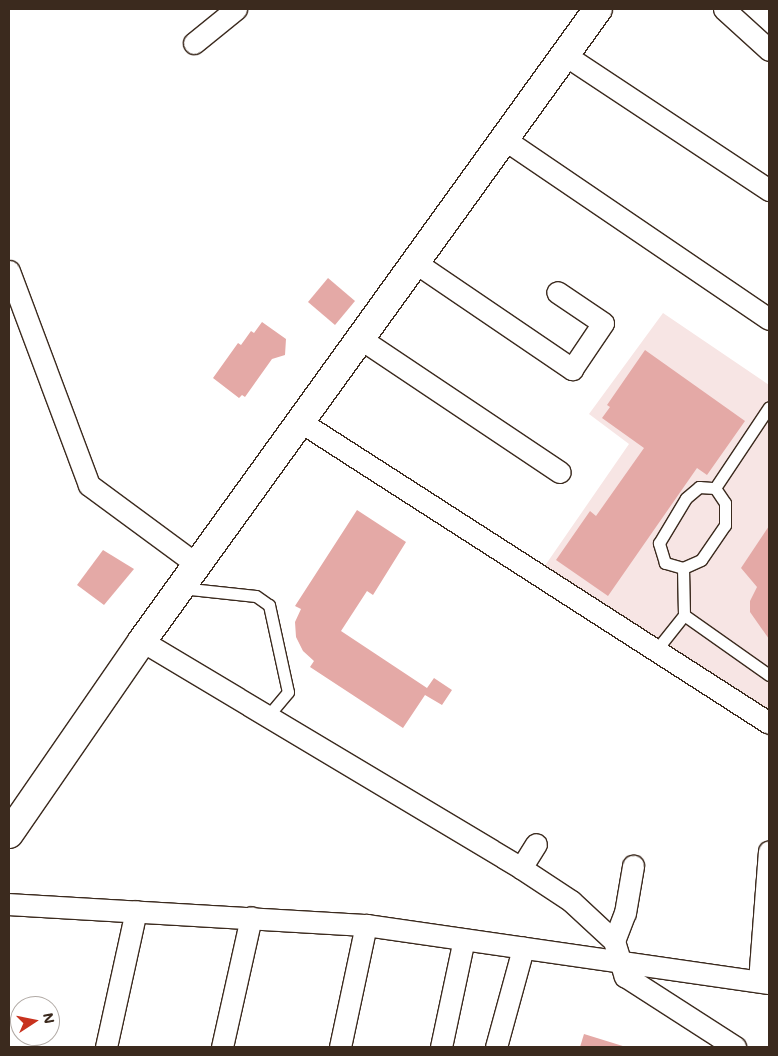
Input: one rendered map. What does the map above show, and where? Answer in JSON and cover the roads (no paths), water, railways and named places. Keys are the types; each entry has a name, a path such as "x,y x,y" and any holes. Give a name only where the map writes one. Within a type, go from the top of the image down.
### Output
{"street":[{"path":"194,43 236,9"},
{"path":"9,834 196,564 301,422 598,9"},
{"path":"724,9 769,50"},
{"path":"566,55 769,190"},
{"path":"504,139 769,318"},
{"path":"416,263 572,369 603,323 558,292"},
{"path":"9,271 89,485 196,564"},
{"path":"361,338 560,472"},
{"path":"301,422 657,649 769,723"},
{"path":"142,641 521,868 570,901 614,942 625,976 735,1047"},
{"path":"521,868 536,844"},
{"path":"9,904 366,925 764,982 769,851"},
{"path":"614,942 625,913 633,866"},
{"path":"106,1047 136,911"},
{"path":"222,1047 251,918"},
{"path":"340,1047 366,925"},
{"path":"441,1047 464,939"},
{"path":"496,1047 523,948"}],"lane":[{"path":"715,488 769,407"},
{"path":"699,487 715,488 725,503 725,525 701,560 683,568 665,564 659,544 686,498 699,487"},
{"path":"657,649 684,615 683,568"},
{"path":"180,588 256,596 269,605 288,692 268,716"},
{"path":"684,615 769,675"}]}
